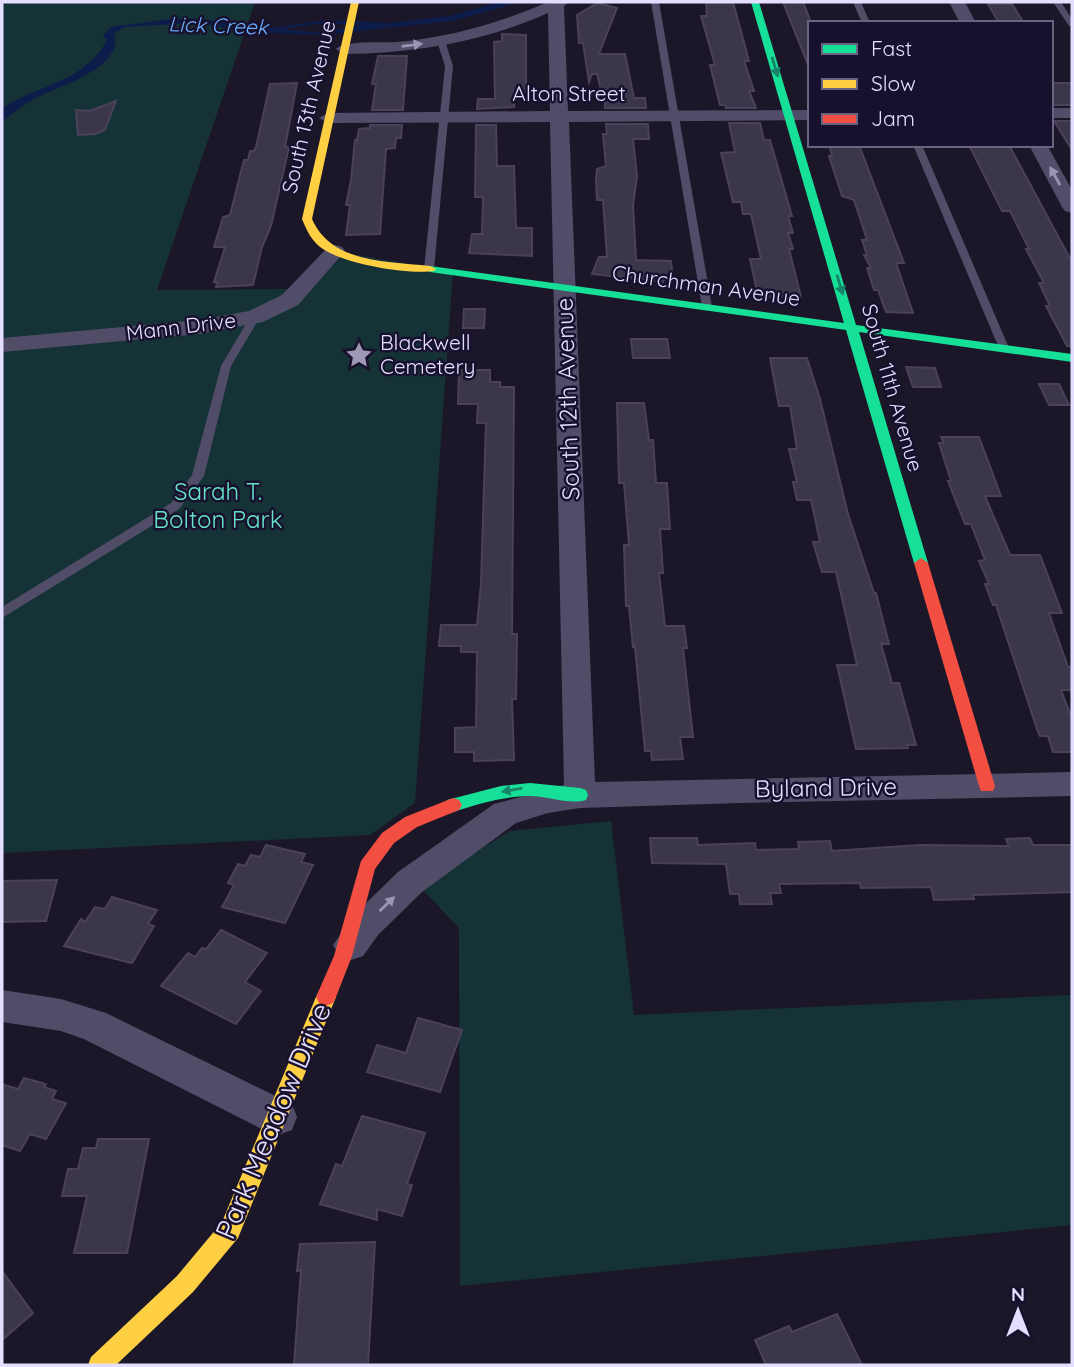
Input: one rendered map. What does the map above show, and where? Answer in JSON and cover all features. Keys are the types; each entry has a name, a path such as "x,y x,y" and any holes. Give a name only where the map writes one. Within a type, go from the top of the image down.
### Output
{"street":[{"name":"South 13th Avenue","path":"335,251 312,236 307,219 355,2"},
{"name":"South 11th Avenue","path":"755,2 987,786"},
{"path":"957,2 967,21"},
{"path":"344,46 393,47 441,41 501,25 558,3"},
{"name":"South 12th Avenue","path":"558,3 580,795"},
{"path":"1053,113 1072,113"},
{"name":"Alton Street","path":"328,118 808,115"},
{"path":"1039,147 1072,207"},
{"name":"Churchman Avenue","path":"335,251 370,260 429,269 1072,358"},
{"name":"Mann Drive","path":"2,345 199,327 255,317 289,300 335,251"},
{"name":"Byland Drive","path":"580,795 1072,784"},
{"name":"Park Meadow Drive","path":"109,1362 219,1248 239,1212 343,956 367,866 388,838 411,822 439,809 520,788 547,788 580,795"},
{"name":"Park Meadow Drive","path":"343,956 366,925 410,882 505,813 548,800 580,795"},
{"path":"2,1006 61,1015 93,1025 278,1118"}],"lane":[{"path":"655,2 707,307"},
{"path":"857,2 865,21"},
{"path":"1057,2 1072,24"},
{"path":"429,269 449,66 441,41"},
{"path":"918,147 1003,348"},
{"path":"2,613 176,506 198,476 226,366 255,317"}],"green space":[{"name":"Sarah T. Bolton Park","path":"2,2 255,2 157,290 300,289 335,251 453,272 415,803 370,835 2,853"},
{"path":"611,821 634,1015 1072,995 1072,1225 460,1286 459,928 420,887 510,831"}],"water":[{"name":"Lick Creek","path":"500,2 522,2 452,21 321,35 249,32 196,23 124,27 114,34 115,45 102,64 77,80 33,100 2,122 2,108 74,74 86,65 98,54 107,40 103,35 111,27 169,19 201,19 272,28 324,20 389,23 450,16","holes":["323,23 361,25 321,33 281,29"]}],"building":[{"path":"706,2 733,2 749,61 744,61 754,91 749,91 756,108 726,108 725,105 720,105 710,65 715,65 701,16 707,16"},
{"path":"783,2 803,2 810,20 808,65"},
{"path":"597,3 617,8 599,54 625,54 634,98 645,98 646,108 605,108 605,94 602,94 597,74 592,74 589,82 583,43 579,43 577,15"},
{"path":"988,4 1012,4 1023,21 998,21"},
{"path":"502,34 526,35 526,92 514,92 514,107 477,109 478,99 495,99 494,42 502,41"},
{"path":"378,56 407,56 403,110 372,110 376,84 372,84"},
{"path":"297,83 285,147 289,147 271,226 262,247 253,285 216,287 217,282 214,282 225,247 214,247 223,217 230,215 244,160 248,160 250,151 254,151 256,147 270,84"},
{"path":"1053,83 1072,83 1072,105 1053,105"},
{"path":"116,101 105,130 95,134 78,135 76,110 89,111"},
{"path":"1054,121 1072,121 1072,150"},
{"path":"729,123 760,123 764,140 770,140 792,216 788,216 793,233 788,233 793,249 789,249 801,297 762,297 760,291 757,291 750,259 761,259 751,214 743,214 741,202 733,202 721,153 735,152"},
{"path":"606,124 648,124 649,139 633,139 637,176 633,205 636,260 671,261 673,280 663,282 592,274 599,257 607,257 603,200 597,200 596,179 597,169 606,166 603,134 607,134"},
{"path":"370,125 402,125 401,138 396,138 395,148 386,149 380,234 346,235 350,205 346,205 355,140 359,129 370,128"},
{"path":"476,125 496,125 497,166 514,166 516,228 532,228 532,256 469,253 472,234 482,234 483,197 475,197"},
{"path":"830,147 860,147 904,263 896,263 913,313 886,312 878,290 874,290 867,268 871,268 864,255 867,255 862,240 867,240 854,200 842,196 829,156 832,156"},
{"path":"970,147 1010,147 1072,262 1072,346 1067,346 1046,306 1050,306 1039,283 1044,283 1010,211 1002,211"},
{"path":"464,309 485,309 484,328 463,328"},
{"path":"631,339 667,339 670,358 633,358"},
{"path":"770,358 807,358 820,399 848,514 876,593 889,644 881,644 892,683 899,683 916,745 907,745 908,748 856,749 837,665 857,665 836,572 822,572 813,542 820,542 811,500 797,500 793,482 797,482 789,449 797,449 790,406 779,406"},
{"path":"906,367 935,368 941,387 913,387"},
{"path":"459,370 490,370 490,382 500,382 500,387 514,387 512,634 517,634 516,699 512,699 514,760 474,761 474,752 455,752 455,728 476,727 477,652 461,652 461,646 439,646 441,625 477,625 481,583 486,423 477,423 478,404 458,404"},
{"path":"1039,384 1059,384 1069,405 1049,405"},
{"path":"617,403 644,403 649,440 653,440 656,483 667,483 670,529 660,529 663,573 659,573 665,626 684,626 687,648 683,648 693,737 680,737 683,759 652,760 651,751 645,751 635,647 629,606 626,606 624,545 629,545 624,483 619,483"},
{"path":"941,437 979,437 1001,496 985,496 1010,555 1040,555 1062,613 1049,613 1068,667 1072,667 1072,690 1061,690 1072,719 1072,752 1053,752 1048,736 1040,736 1038,732 996,605 993,605 985,584 989,584 979,561 985,560 971,524 965,524 948,481 951,481 939,443 944,443"},
{"path":"650,838 697,838 698,845 755,843 756,850 799,849 798,842 830,841 832,851 920,845 1009,846 1006,839 1030,838 1033,845 1072,845 1072,892 973,895 974,899 934,900 931,887 861,888 860,883 779,884 781,893 770,893 772,904 740,904 739,894 730,894 726,864 652,863"},
{"path":"266,845 305,854 301,862 313,865 285,923 222,907 234,885 228,883 238,864 245,866 251,855 260,857"},
{"path":"57,880 46,921 2,922 2,881"},
{"path":"112,897 157,910 148,924 154,926 132,963 64,946 81,919 85,922 95,907 105,909"},
{"path":"221,930 267,953 245,982 261,991 236,1024 161,986 188,953 195,957 202,948 206,949"},
{"path":"418,1018 462,1030 440,1092 367,1072 377,1045 406,1053"},
{"path":"24,1078 46,1084 44,1087 56,1091 52,1099 66,1103 46,1139 30,1134 20,1151 2,1145 2,1084 18,1089"},
{"path":"362,1116 425,1133 407,1184 412,1185 402,1216 377,1209 377,1220 320,1204 336,1164 342,1166"},
{"path":"98,1139 149,1139 127,1253 74,1253 87,1196 62,1196 68,1169 78,1169 83,1148 96,1148"},
{"path":"375,1242 368,1365 294,1365 301,1270 297,1271 300,1244"},
{"path":"2,1271 33,1313 2,1340"},
{"path":"837,1314 862,1365 766,1365 755,1340 789,1326 792,1332"}],"traffic: fast":[{"path":"755,2 921,563"},
{"path":"430,269 1072,358"},
{"path":"453,805 516,790 545,790 580,795"}],"traffic: slow":[{"path":"355,2 307,219 314,234 325,246 340,254 358,260 430,269"},
{"path":"99,1365 185,1284 230,1230 326,997"}],"traffic: jam":[{"path":"921,563 987,786"},
{"path":"326,997 343,956 367,866 388,838 411,822 453,805"}],"place":[{"name":"Blackwell Cemetery","path":"359,355"}]}
